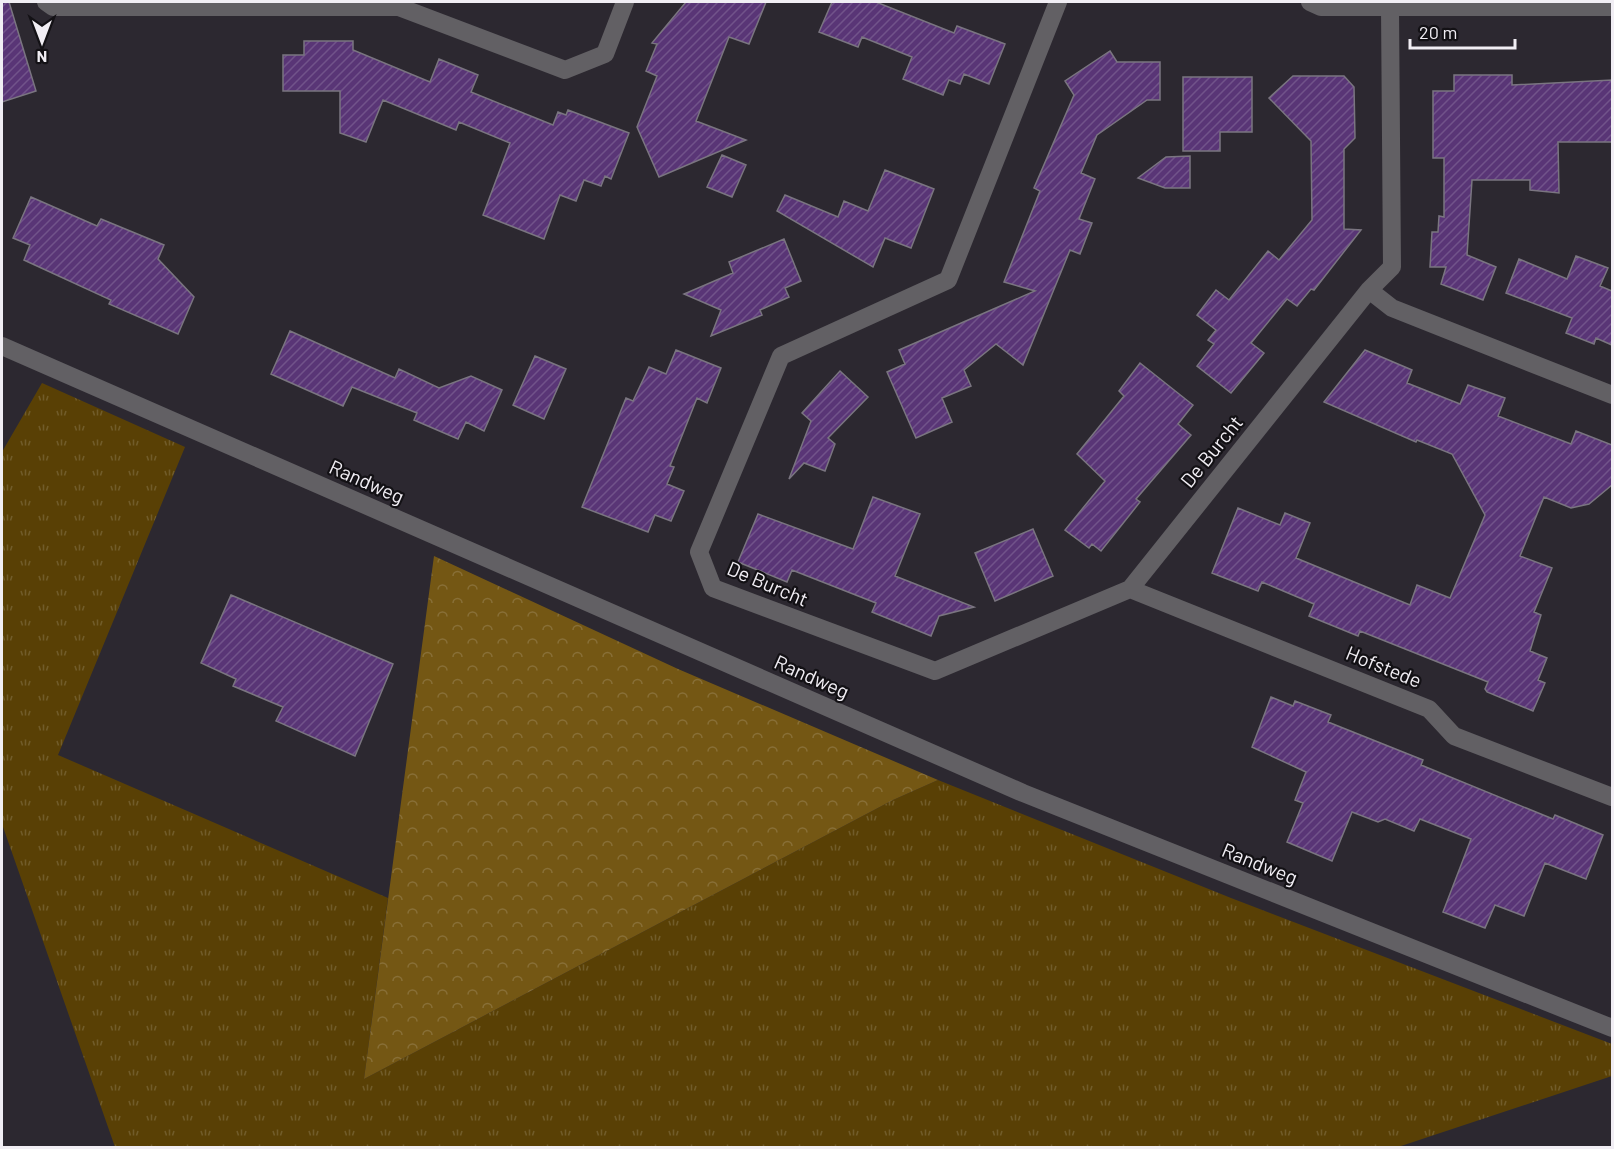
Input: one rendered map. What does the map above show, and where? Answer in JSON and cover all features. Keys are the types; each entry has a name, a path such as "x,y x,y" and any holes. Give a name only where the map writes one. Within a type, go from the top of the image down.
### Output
{"street":[{"path":"46,2 53,7 399,7 565,70 605,54 626,2"},
{"name":"De Burcht","path":"1058,2 948,280 781,356 699,552 713,588 935,671 1130,589 1369,290 1392,267 1390,9"},
{"path":"1310,2 1321,7 1390,9 1612,7"},
{"path":"1369,290 1392,308 1612,395"},
{"name":"Randweg","path":"2,346 1023,793 1612,1028"},
{"name":"Hofstede","path":"1130,589 1429,709 1454,736 1612,797"}],"green space":[{"path":"42,383 185,447 58,755 388,898 364,1079 893,800 938,780 1231,898 1612,1044 1612,1076 1395,1148 115,1147 2,824 2,452"},
{"path":"434,556 678,669 938,780 893,800 364,1079"}],"building":[{"path":"2,2 9,2 36,91 2,102"},
{"path":"686,2 766,2 749,44 729,37 696,121 746,140 659,177 637,127 657,76 646,71 657,44 652,43"},
{"path":"832,2 876,2 954,33 957,26 1005,44 989,84 964,74 960,84 949,80 943,95 903,79 912,57 862,37 858,47 819,32"},
{"path":"304,41 353,41 353,50 430,82 439,59 478,75 471,92 553,125 558,112 566,115 568,110 629,133 611,179 605,176 601,186 584,180 576,201 560,195 544,239 483,215 510,143 459,122 456,130 383,100 366,142 340,133 340,91 283,91 283,55 304,55"},
{"path":"1110,51 1117,62 1160,62 1160,100 1147,100 1097,135 1081,173 1095,179 1079,219 1092,223 1080,254 1070,250 1023,365 996,344 964,370 971,386 942,398 952,422 916,438 887,372 905,364 899,350 1035,291 1004,282 1040,191 1034,188 1074,95 1065,81"},
{"path":"1454,75 1512,75 1512,85 1612,80 1612,142 1558,142 1559,193 1530,190 1530,180 1472,180 1467,255 1496,267 1483,300 1441,284 1446,267 1430,267 1432,232 1438,232 1439,216 1444,217 1444,158 1433,158 1433,91 1454,91"},
{"path":"1293,76 1344,76 1354,87 1355,138 1344,149 1344,229 1361,230 1314,290 1311,289 1297,306 1287,299 1251,343 1264,353 1231,393 1197,366 1214,344 1208,340 1216,330 1197,315 1216,290 1229,300 1268,251 1279,260 1312,220 1311,141 1269,98"},
{"path":"1183,77 1252,77 1252,132 1220,132 1220,151 1183,151"},
{"path":"722,155 746,165 732,197 707,187"},
{"path":"1190,156 1190,188 1165,188 1138,178 1166,157"},
{"path":"885,170 934,189 911,248 885,238 873,267 777,211 785,195 838,217 844,201 868,211"},
{"path":"31,197 97,226 101,219 164,245 158,259 194,297 178,334 109,304 111,300 24,260 30,245 13,238"},
{"path":"784,239 801,281 785,288 789,297 760,310 762,315 711,336 721,310 684,294 733,273 729,262"},
{"path":"1576,256 1608,268 1600,286 1612,291 1612,345 1596,338 1594,344 1566,333 1572,318 1506,293 1519,259 1567,279"},
{"path":"290,331 395,378 399,369 439,388 471,376 502,390 484,431 466,422 458,439 414,420 417,413 352,387 343,406 271,374"},
{"path":"676,350 721,368 707,403 697,398 670,466 674,467 667,484 684,491 671,521 655,515 648,532 582,507 626,398 633,401 649,367 666,374"},
{"path":"1365,350 1412,370 1407,383 1460,404 1468,385 1505,398 1498,416 1571,444 1576,431 1612,445 1612,485 1589,504 1571,508 1544,497 1520,556 1552,568 1534,612 1541,615 1530,651 1547,658 1538,680 1545,683 1533,711 1487,692 1485,689 1488,682 1360,631 1358,636 1309,616 1314,604 1262,582 1258,591 1212,573 1238,508 1280,525 1285,513 1310,523 1296,558 1410,605 1417,585 1450,598 1485,515 1452,454 1417,440 1416,442 1324,402"},
{"path":"535,356 566,369 544,419 513,405"},
{"path":"1140,363 1193,405 1178,424 1191,435 1136,499 1140,502 1101,551 1092,544 1089,548 1065,530 1105,481 1077,454 1124,396 1119,391"},
{"path":"840,371 868,397 828,438 835,444 825,471 804,463 789,479 811,421 802,413"},
{"path":"873,497 920,514 895,576 974,607 939,616 931,636 872,612 876,603 792,570 787,582 738,562 758,514 853,549"},
{"path":"1033,529 1053,576 995,601 975,553"},
{"path":"231,595 393,664 355,756 276,721 283,707 233,686 236,679 201,663"},
{"path":"1271,697 1293,706 1295,701 1331,715 1328,722 1423,760 1421,765 1553,819 1555,815 1603,835 1586,879 1545,863 1524,916 1495,905 1485,928 1443,912 1471,839 1420,819 1414,831 1385,819 1378,822 1352,812 1332,861 1287,842 1303,803 1295,800 1306,772 1252,747"}]}
